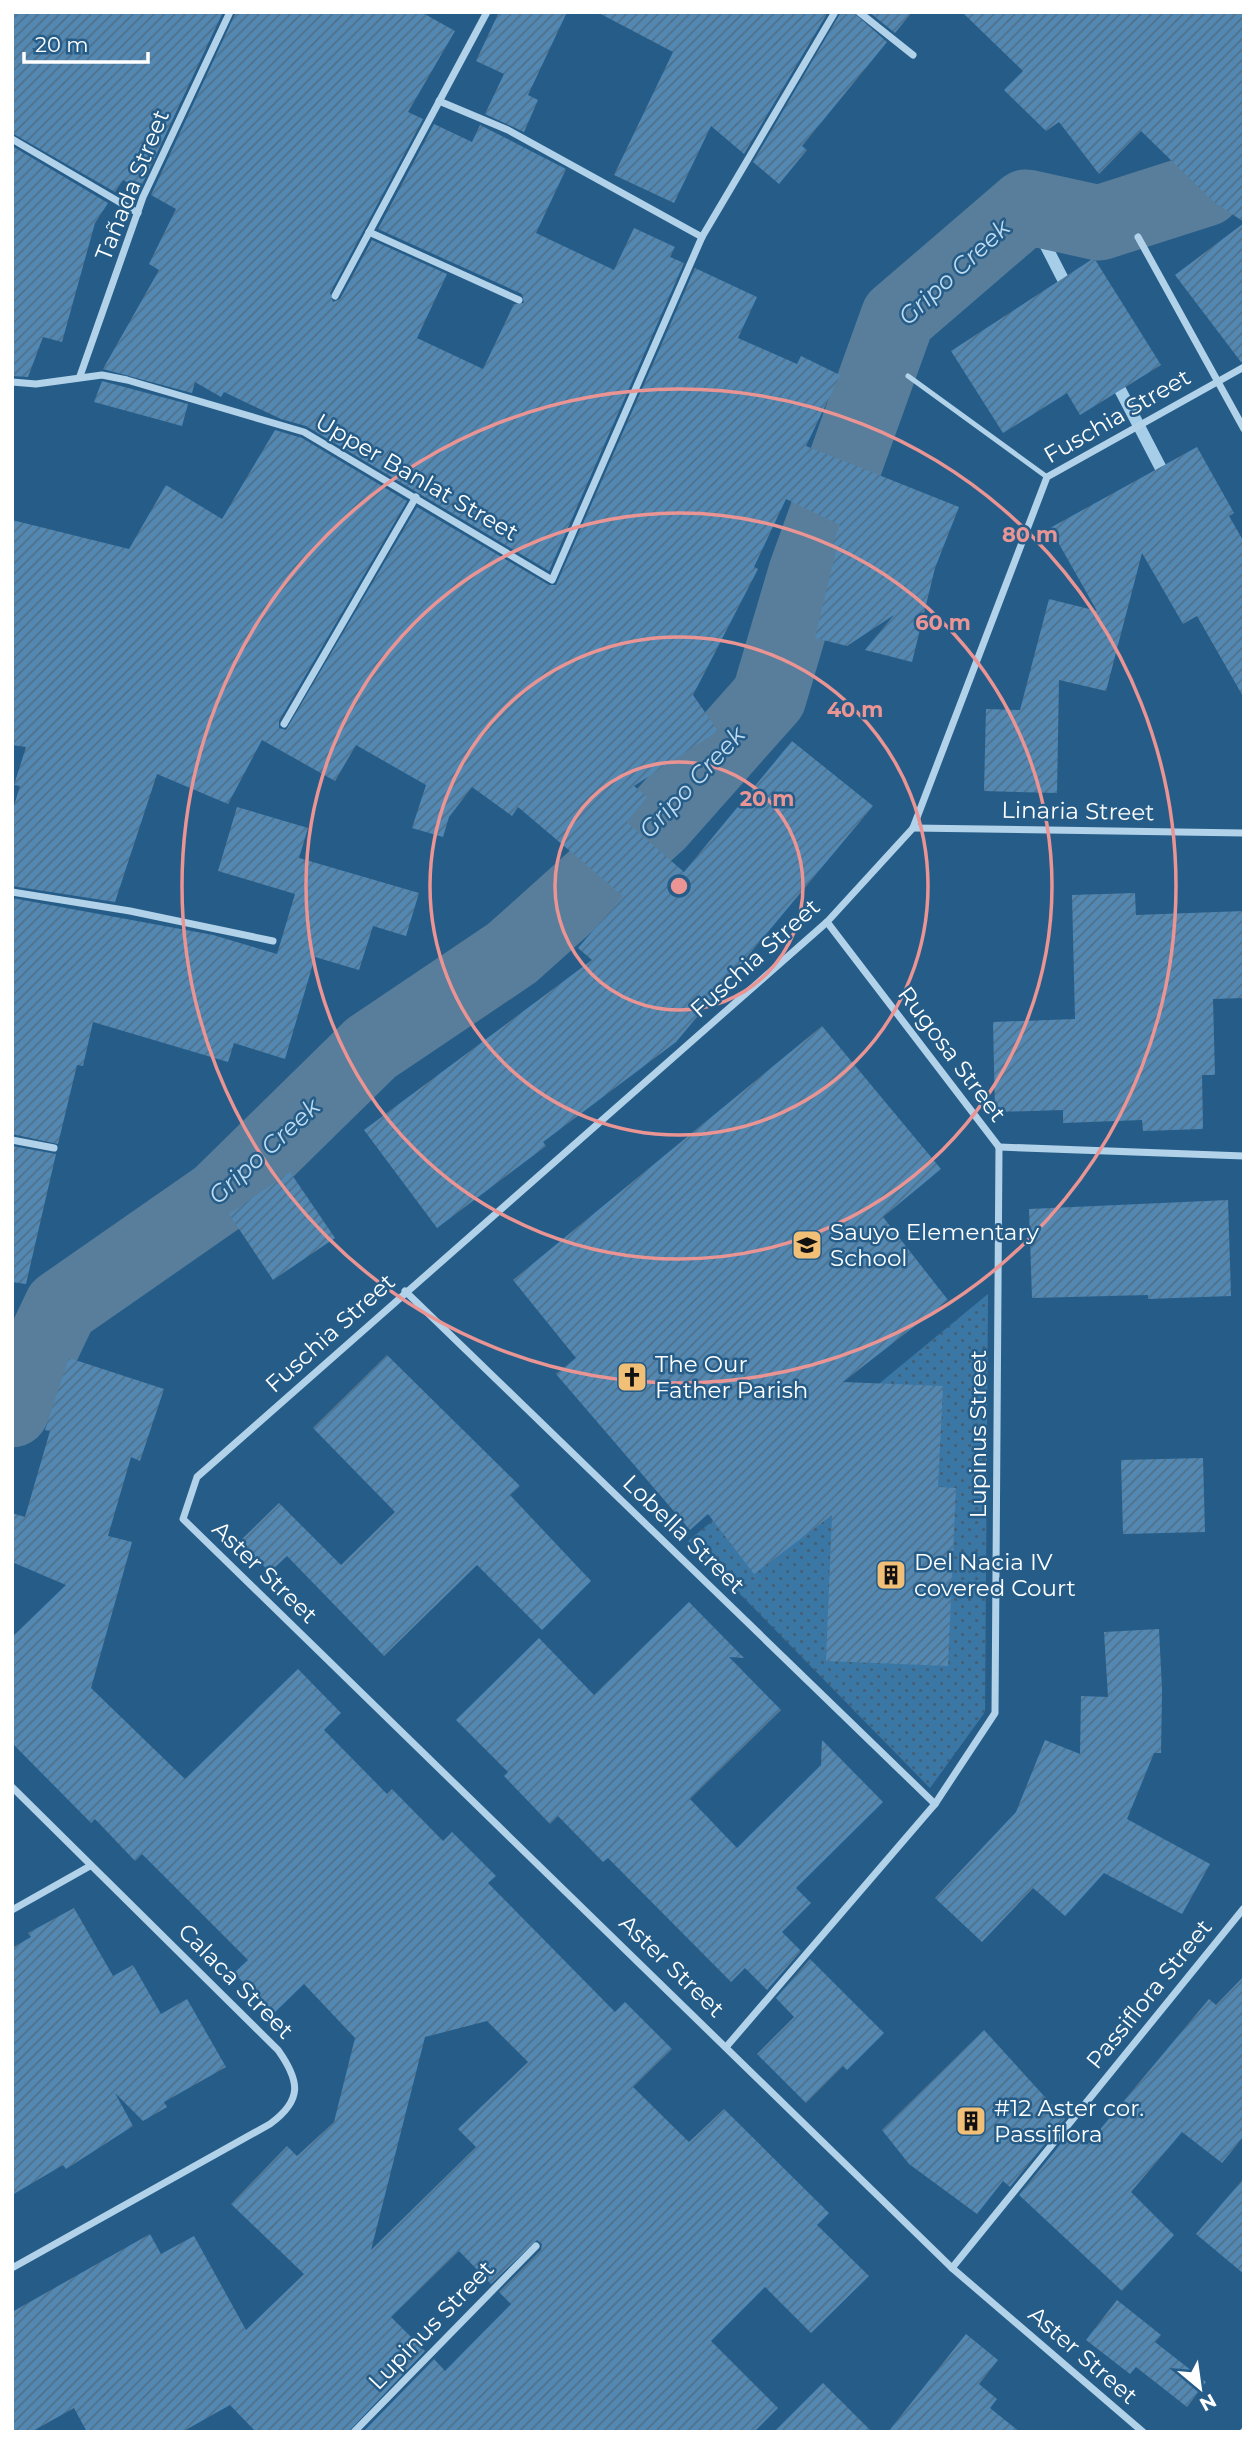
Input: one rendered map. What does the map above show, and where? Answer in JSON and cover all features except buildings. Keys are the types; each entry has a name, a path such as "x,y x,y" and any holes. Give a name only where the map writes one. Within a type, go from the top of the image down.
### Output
{"street":[{"name":"Tañada Street","path":"80,376 138,213 230,12"},
{"path":"335,296 487,12"},
{"path":"439,101 508,130 702,237 835,12"},
{"path":"859,12 913,55"},
{"path":"12,139 138,213"},
{"path":"369,232 519,300"},
{"name":"Upper Banlat Street","path":"12,382 36,384 80,376 127,380 304,432 552,580 702,237"},
{"path":"1138,237 1244,429"},
{"name":"Fuschia Street","path":"183,1519 197,1477 827,922 913,828 1046,477 1244,366"},
{"path":"284,724 416,497"},
{"name":"Linaria Street","path":"913,828 1244,833"},
{"path":"12,891 130,911 273,941"},
{"name":"Rugosa Street","path":"827,922 999,1147 1244,1156"},
{"path":"12,1140 54,1148"},
{"name":"Lupinus Street","path":"727,2046 935,1804 995,1713 999,1147"},
{"name":"Lobella Street","path":"405,1291 935,1804"},
{"name":"Aster Street","path":"183,1519 952,2268 1143,2432"},
{"name":"Calaca Street","path":"12,1787 278,2050 294,2072 295,2094 287,2112 270,2124 12,2268"},
{"path":"12,1910 90,1866"},
{"name":"Passiflora Street","path":"952,2268 1244,1908"},
{"name":"Lupinus Street","path":"354,2432 536,2246"}],"lane":[{"path":"908,376 1046,477"}],"shaded area":[{"path":"988,1294 985,1712 930,1788 688,1541"}],"waterway":[{"name":"Gripo Creek","path":"12,1410 61,1307 219,1197 371,1048 512,953 658,822 769,697 806,572 898,317 1026,207 1099,223 1205,189 1244,136"},
{"path":"1026,207 1070,293"},
{"path":"1114,378 1167,480"}],"place":[{"name":"Sauyo Elementary School","path":"807,1245"},
{"name":"The Our Father Parish","path":"632,1377"},
{"name":"Del Nacia IV covered Court","path":"891,1575"},
{"name":"#12 Aster cor. Passiflora","path":"971,2121"}]}
